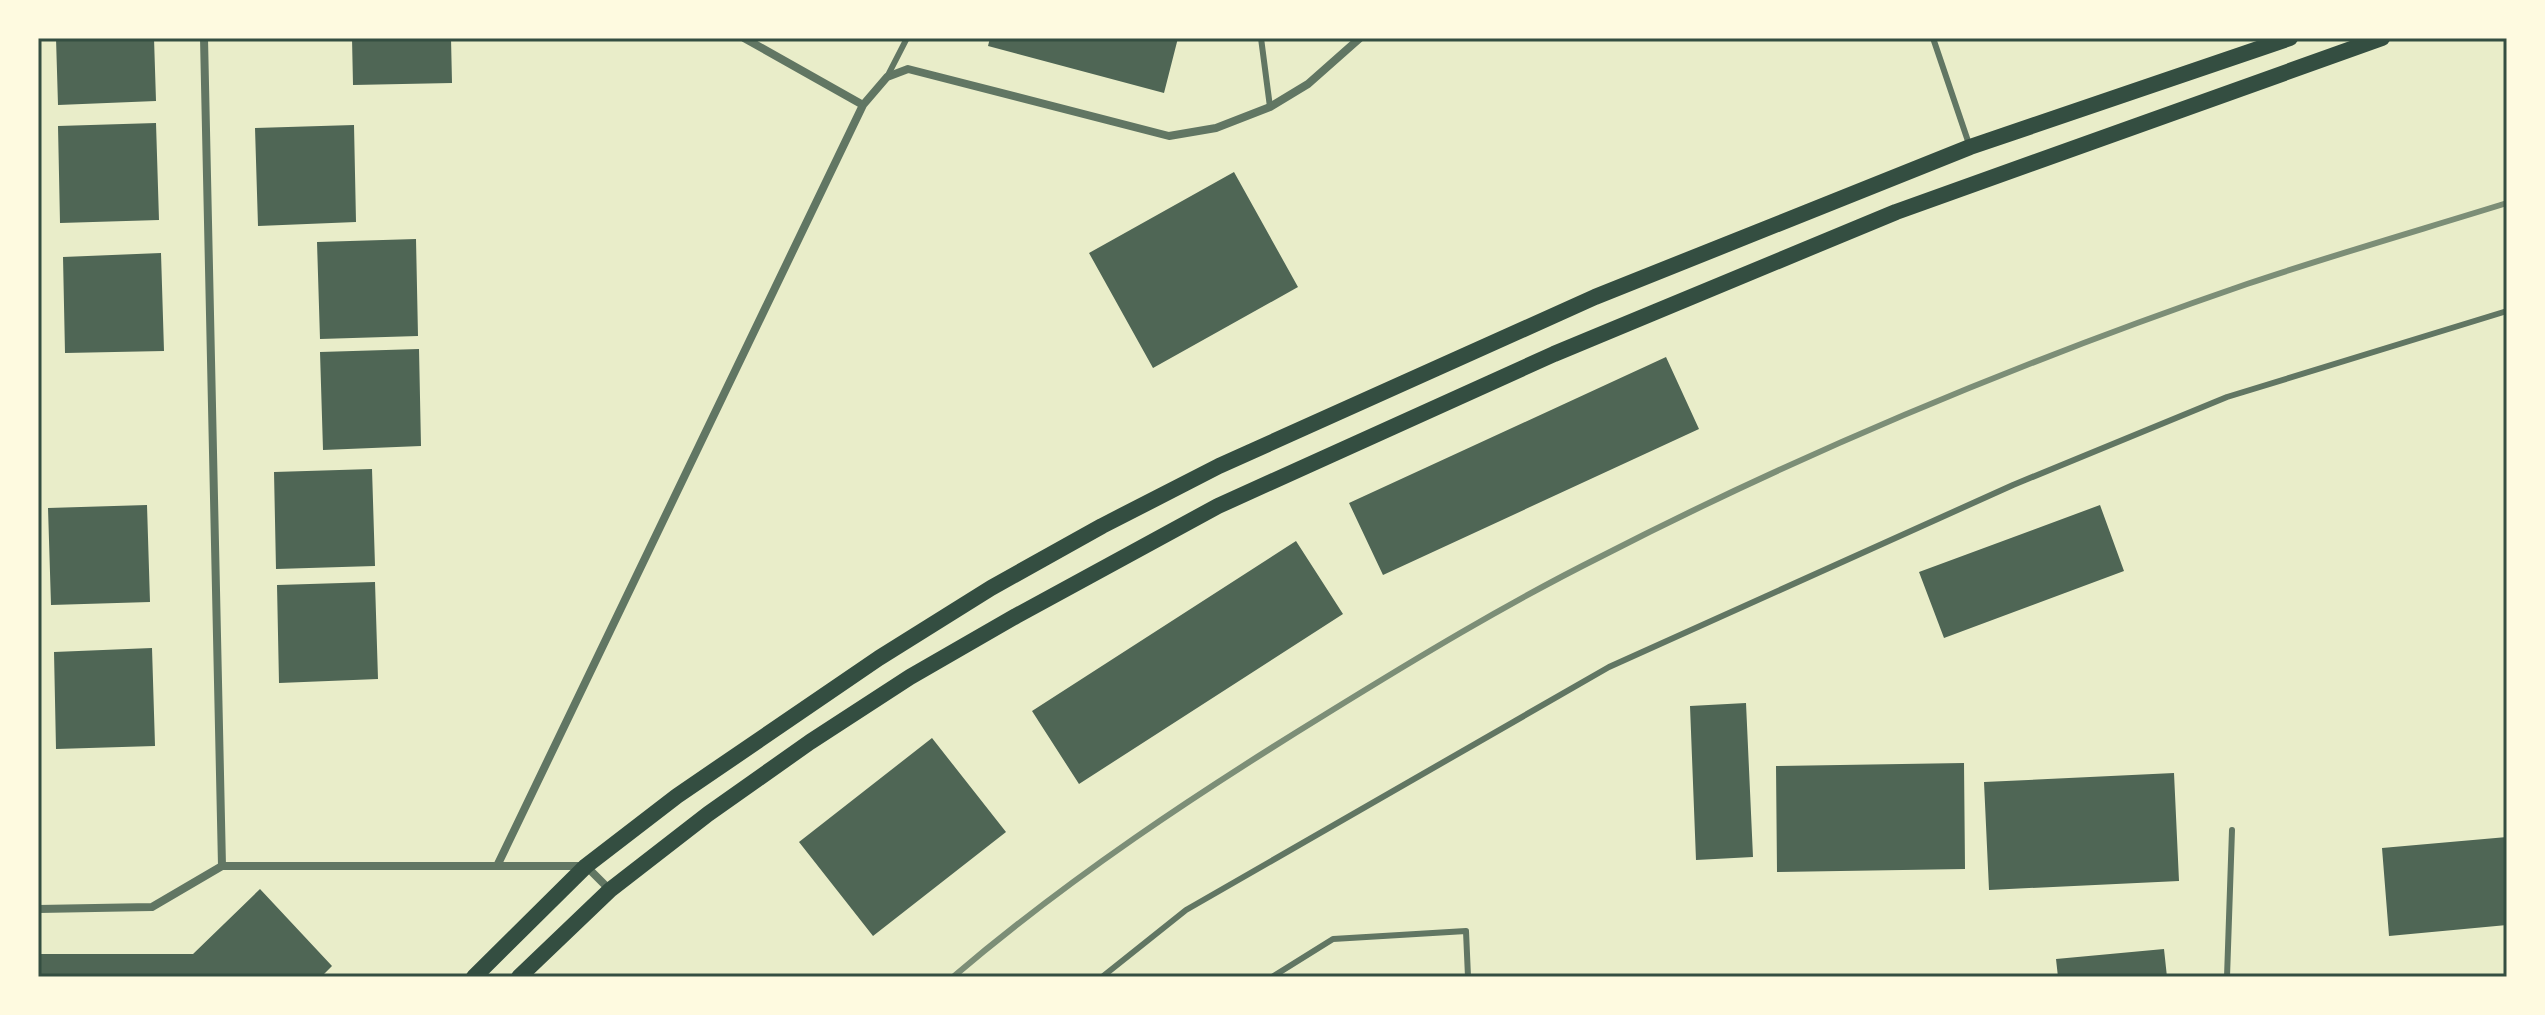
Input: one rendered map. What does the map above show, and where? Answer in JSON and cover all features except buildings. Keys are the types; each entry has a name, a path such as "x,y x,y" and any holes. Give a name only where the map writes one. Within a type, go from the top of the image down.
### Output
{"main road":[{"path":"474,977 586,866 677,796 879,658 991,588 1102,526 1219,466 1595,297 1970,147 2290,38"},
{"path":"519,977 610,890 708,814 910,677 1117,559 1218,506 1554,354 1896,212 2382,38"}],"street":[{"path":"204,38 222,866"},
{"path":"744,38 863,105"},
{"path":"497,866 863,105 887,77 908,69 1169,136 1216,128 1270,107 1308,84 1360,38"},
{"path":"38,909 152,907 222,866 586,866 610,890"}],"lane":[{"path":"887,77 907,38"},
{"path":"1261,38 1270,107"},
{"path":"1933,38 1970,147"},
{"path":"1102,977 1186,910 1609,667 2013,485 2227,397 2507,311"},
{"path":"2227,977 2232,830"},
{"path":"1272,977 1333,939 1466,931 1468,977"}],"railway":[{"path":"953,977 1088,871 1277,744 1495,613 1678,518 1919,409 2082,344 2279,273 2507,203"}]}
